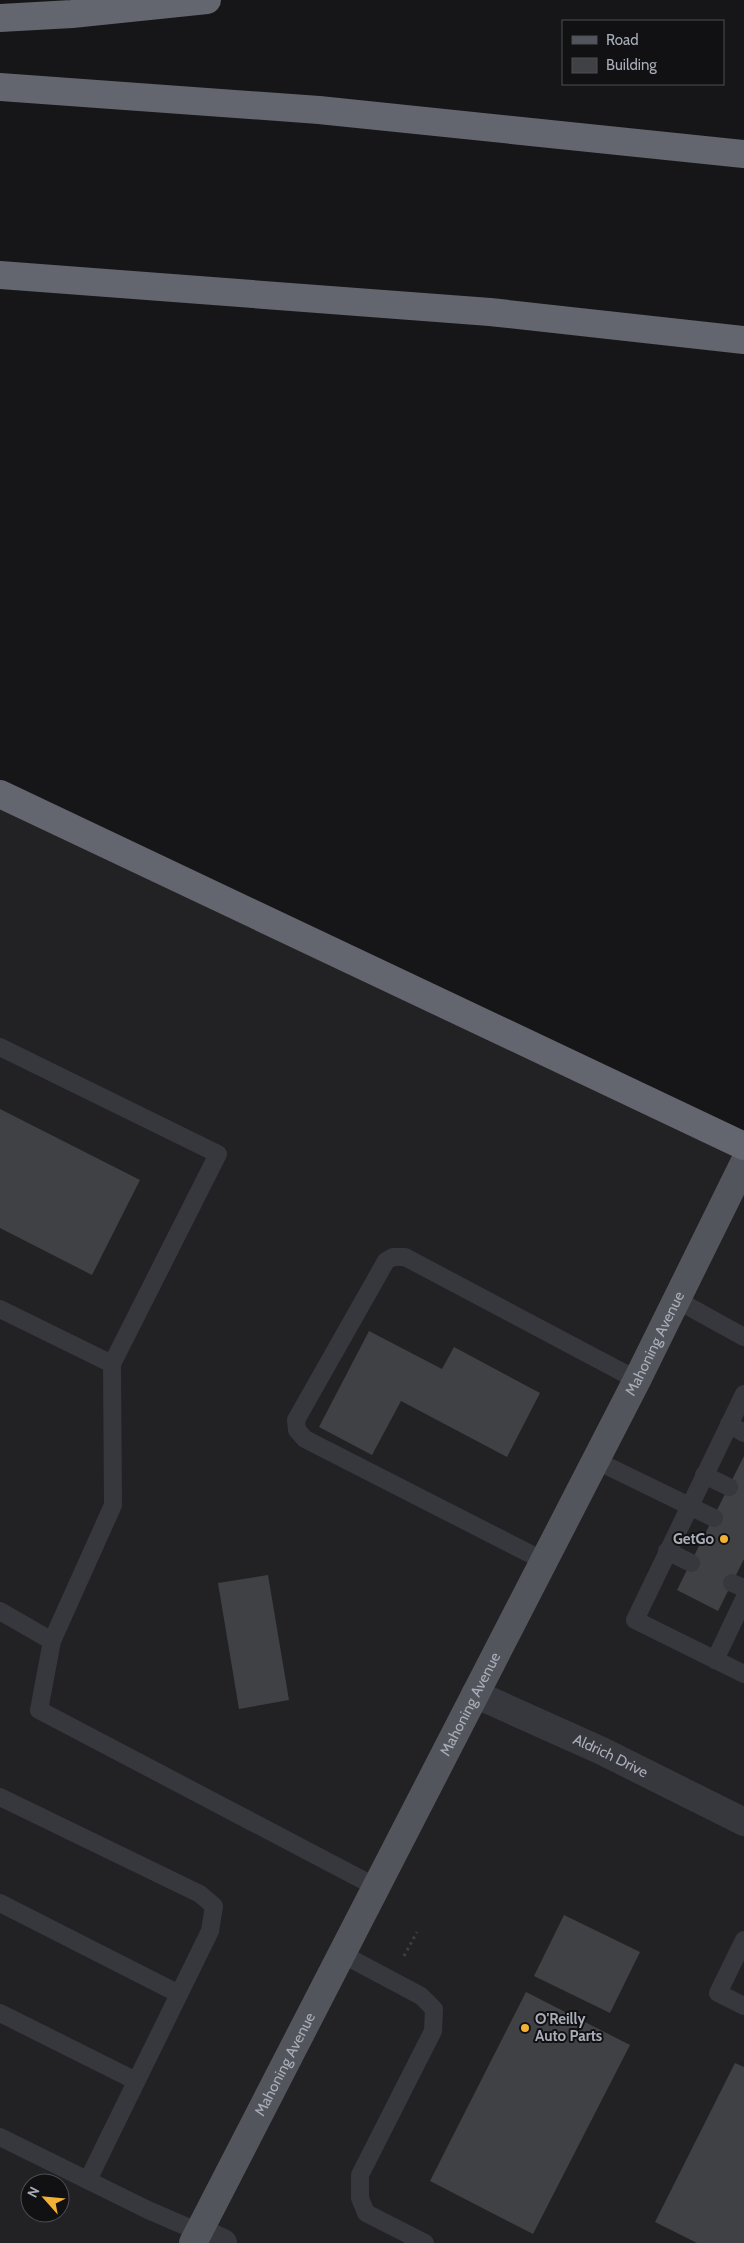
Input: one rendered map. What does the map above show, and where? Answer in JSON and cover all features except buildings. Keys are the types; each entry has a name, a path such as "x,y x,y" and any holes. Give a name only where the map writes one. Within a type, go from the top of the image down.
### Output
{"highway":[{"path":"0,18 72,14 207,0"},
{"path":"0,87 319,110 744,154"},
{"path":"0,275 490,312 744,340"},
{"path":"0,794 744,1146"}],"main road":[{"name":"Mahoning Avenue","path":"205,2239 342,1954 637,1380 744,1163"}],"street":[{"name":"Aldrich Drive","path":"475,1694 602,1751 744,1822"}],"lane":[{"path":"0,1047 218,1154 112,1364 113,1505 52,1641 39,1710 376,1887"},
{"path":"544,1561 305,1439 297,1430 296,1420 386,1261 393,1257 405,1257 637,1380"},
{"path":"677,1300 744,1337"},
{"path":"0,1309 112,1364"},
{"path":"744,1394 737,1428 704,1475 635,1620 744,1674"},
{"path":"595,1460 714,1518"},
{"path":"704,1475 729,1487"},
{"path":"667,1551 691,1563"},
{"path":"715,1660 744,1599"},
{"path":"0,1611 52,1641"},
{"path":"0,1797 200,1894 214,1906 210,1931 88,2180"},
{"path":"0,1903 179,1994"},
{"path":"744,1940 718,1993 744,2006"},
{"path":"342,1954 421,1996 434,2009 433,2031 360,2175 360,2198 366,2213 425,2243"},
{"path":"0,2013 136,2081"},
{"path":"0,2137 205,2239"}],"shaded area":[{"path":"0,794 744,1146 744,2243 0,2243"}],"place":[{"name":"GetGo","path":"724,1539"},
{"name":"O'Reilly Auto Parts","path":"525,2028"}]}
